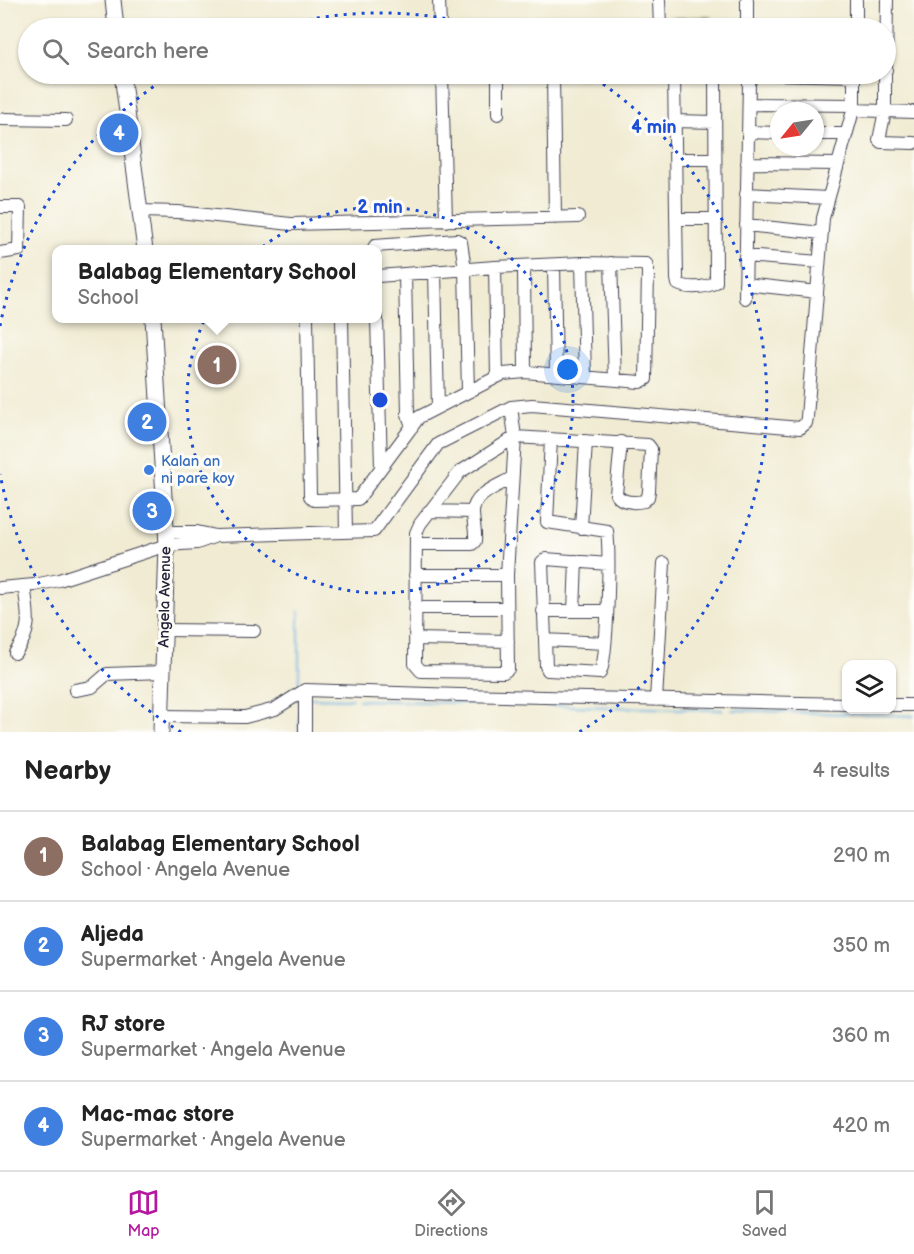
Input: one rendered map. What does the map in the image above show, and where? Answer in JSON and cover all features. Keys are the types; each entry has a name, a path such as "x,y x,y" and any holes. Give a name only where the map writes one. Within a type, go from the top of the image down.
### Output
{"main road":[{"path":"113,0 116,18"},
{"path":"123,84 144,245"},
{"name":"Angela Avenue","path":"153,323 166,538 161,732"}],"street":[{"path":"439,0 440,18"},
{"path":"659,0 660,18"},
{"path":"747,0 747,18"},
{"path":"856,0 856,18"},
{"path":"886,18 887,0"},
{"path":"442,84 446,221"},
{"path":"498,84 498,114"},
{"path":"554,84 555,218"},
{"path":"674,84 677,279 678,284 683,287 710,286 716,282 715,84"},
{"path":"745,298 749,84"},
{"path":"0,588 59,580 166,538 197,543 216,536 374,531 438,444 511,407 532,405 800,428 806,423 807,417 823,218 853,108 854,84"},
{"path":"885,84 885,111 879,140 881,142 914,143"},
{"path":"749,104 914,112"},
{"path":"0,119 66,120"},
{"path":"675,122 715,122"},
{"path":"748,132 770,133"},
{"path":"824,134 846,134"},
{"path":"676,159 715,159"},
{"path":"747,163 838,164"},
{"path":"746,194 828,198"},
{"path":"0,207 20,207 19,250 0,253"},
{"path":"140,211 178,212 296,224 578,217"},
{"path":"677,219 715,219"},
{"path":"746,225 822,233"},
{"path":"382,245 457,240 461,242 465,269 468,391"},
{"path":"745,256 819,262"},
{"path":"582,263 585,376"},
{"path":"307,323 310,496 314,500 358,499 419,417 503,374 525,372 643,382 646,379 648,271 646,264 582,263 382,276"},
{"path":"611,263 615,379"},
{"path":"554,265 556,374"},
{"path":"524,266 525,372"},
{"path":"495,267 496,377"},
{"path":"435,271 438,407"},
{"path":"405,274 408,414 412,427"},
{"path":"745,284 817,292"},
{"path":"342,323 346,531"},
{"path":"377,323 381,467"},
{"path":"511,407 515,437 507,574 507,671 421,671 415,664 416,533 429,511 459,472 515,437 621,442 648,445 651,450 650,491 644,501 626,501 620,499 616,494 621,442"},
{"path":"551,439 547,522 607,531 608,564 605,643 600,673 548,670 542,562 546,559 608,564"},
{"path":"581,528 586,441"},
{"path":"416,544 472,544 476,535 473,512 478,501 483,494 512,478"},
{"path":"429,511 473,512"},
{"path":"574,611 576,561"},
{"path":"656,700 664,563"},
{"path":"415,574 507,574"},
{"path":"15,653 23,643 29,626 24,586"},
{"path":"415,608 507,609"},
{"path":"543,611 606,611"},
{"path":"164,630 254,631"},
{"path":"416,639 508,641"},
{"path":"545,640 605,643"},
{"path":"75,690 92,687 107,674 163,672"},
{"path":"305,690 305,732"},
{"path":"162,716 245,717 275,709 305,690 842,704"},
{"path":"896,705 914,705"}],"waterway":[{"path":"299,611 299,688"},
{"path":"310,698 352,699"},
{"path":"299,700 299,732"},
{"path":"359,700 722,710"},
{"path":"732,710 914,716"}],"place":[{"name":"Mac-mac store","path":"119,133"},
{"name":"Balabag Elementary School","path":"217,365"},
{"name":"Aljeda","path":"147,422"},
{"name":"Kalan an ni pare koy","path":"149,470"},
{"name":"RJ store","path":"152,511"}]}
